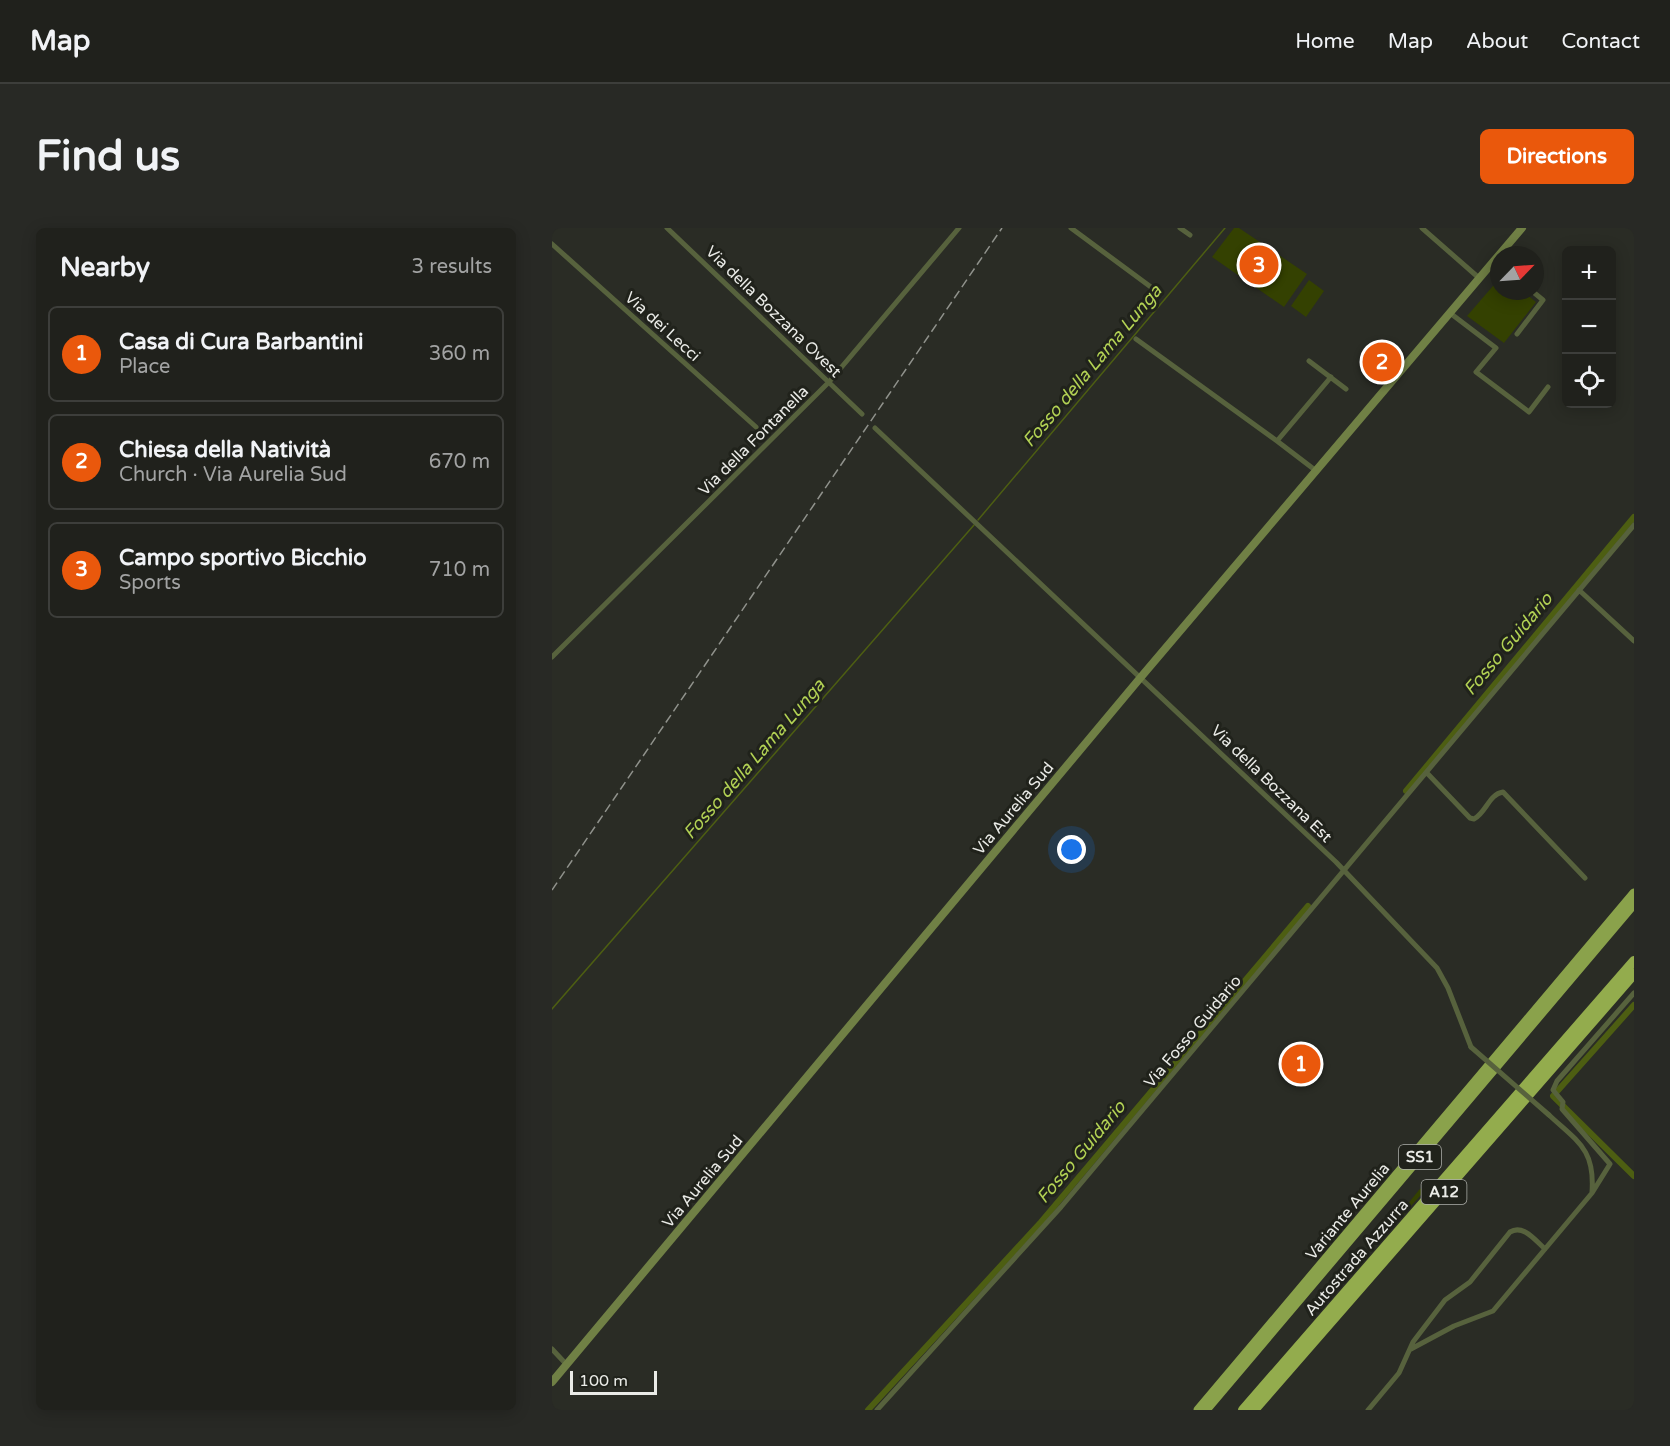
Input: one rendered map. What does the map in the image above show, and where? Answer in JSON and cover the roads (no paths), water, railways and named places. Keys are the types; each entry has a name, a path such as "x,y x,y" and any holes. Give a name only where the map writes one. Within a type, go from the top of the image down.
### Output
{"highway":[{"name":"Variante Aurelia","path":"1198,1410 1634,893"},
{"name":"Variante Aurelia","path":"1206,1410 1634,904"},
{"name":"Autostrada Azzurra","path":"1243,1410 1634,961"},
{"name":"Autostrada Azzurra","path":"1254,1410 1634,974"}],"main road":[{"name":"Via Aurelia Sud","path":"1508,246 1522,228"},
{"name":"Via Aurelia Sud","path":"552,1382 1315,470 1490,268"}],"street":[{"name":"Via della Bozzana Ovest","path":"667,228 862,414"},
{"name":"Via della Fontanella","path":"552,657 829,382 959,228"},
{"path":"1071,228 1159,293"},
{"path":"1180,228 1190,235"},
{"path":"1422,228 1479,278"},
{"name":"Via dei Lecci","path":"552,244 756,427"},
{"path":"1517,334 1543,300"},
{"path":"1450,313 1496,348 1476,372 1485,379 1530,412 1548,387"},
{"path":"1136,339 1315,470"},
{"path":"1309,361 1346,389"},
{"path":"1277,441 1331,377"},
{"name":"Via della Bozzana Est","path":"875,428 1345,871 1437,968 1448,988 1471,1047 1585,1149 1593,1174 1592,1193"},
{"name":"Via Fosso Guidario","path":"877,1410 1061,1207 1634,525"},
{"path":"1579,590 1634,642"},
{"path":"1427,773 1470,818 1479,817 1495,795 1503,792 1585,878"},
{"path":"1411,1349 1454,1326 1493,1311 1592,1193 1610,1164 1563,1107 1555,1092 1557,1081 1634,993"},
{"path":"1368,1410 1399,1373 1413,1342 1445,1300 1470,1282 1510,1232 1514,1229 1524,1230 1545,1249"},
{"path":"552,1349 566,1364"}],"waterway":[{"name":"Fosso della Lama Lunga","path":"978,520 1225,228"},
{"name":"Fosso Guidario","path":"1406,791 1634,517"},
{"name":"Fosso della Lama Lunga","path":"552,1009 974,525"},
{"name":"Fosso Guidario","path":"868,1410 1041,1222 1308,906"},
{"path":"1634,1005 1553,1096 1634,1176"}],"railway":[{"path":"552,890 1002,228"}],"place":[{"name":"Campo sportivo Bicchio","path":"1259,265"},
{"name":"Chiesa della Natività","path":"1382,362"},
{"name":"Casa di Cura Barbantini","path":"1301,1064"}]}
